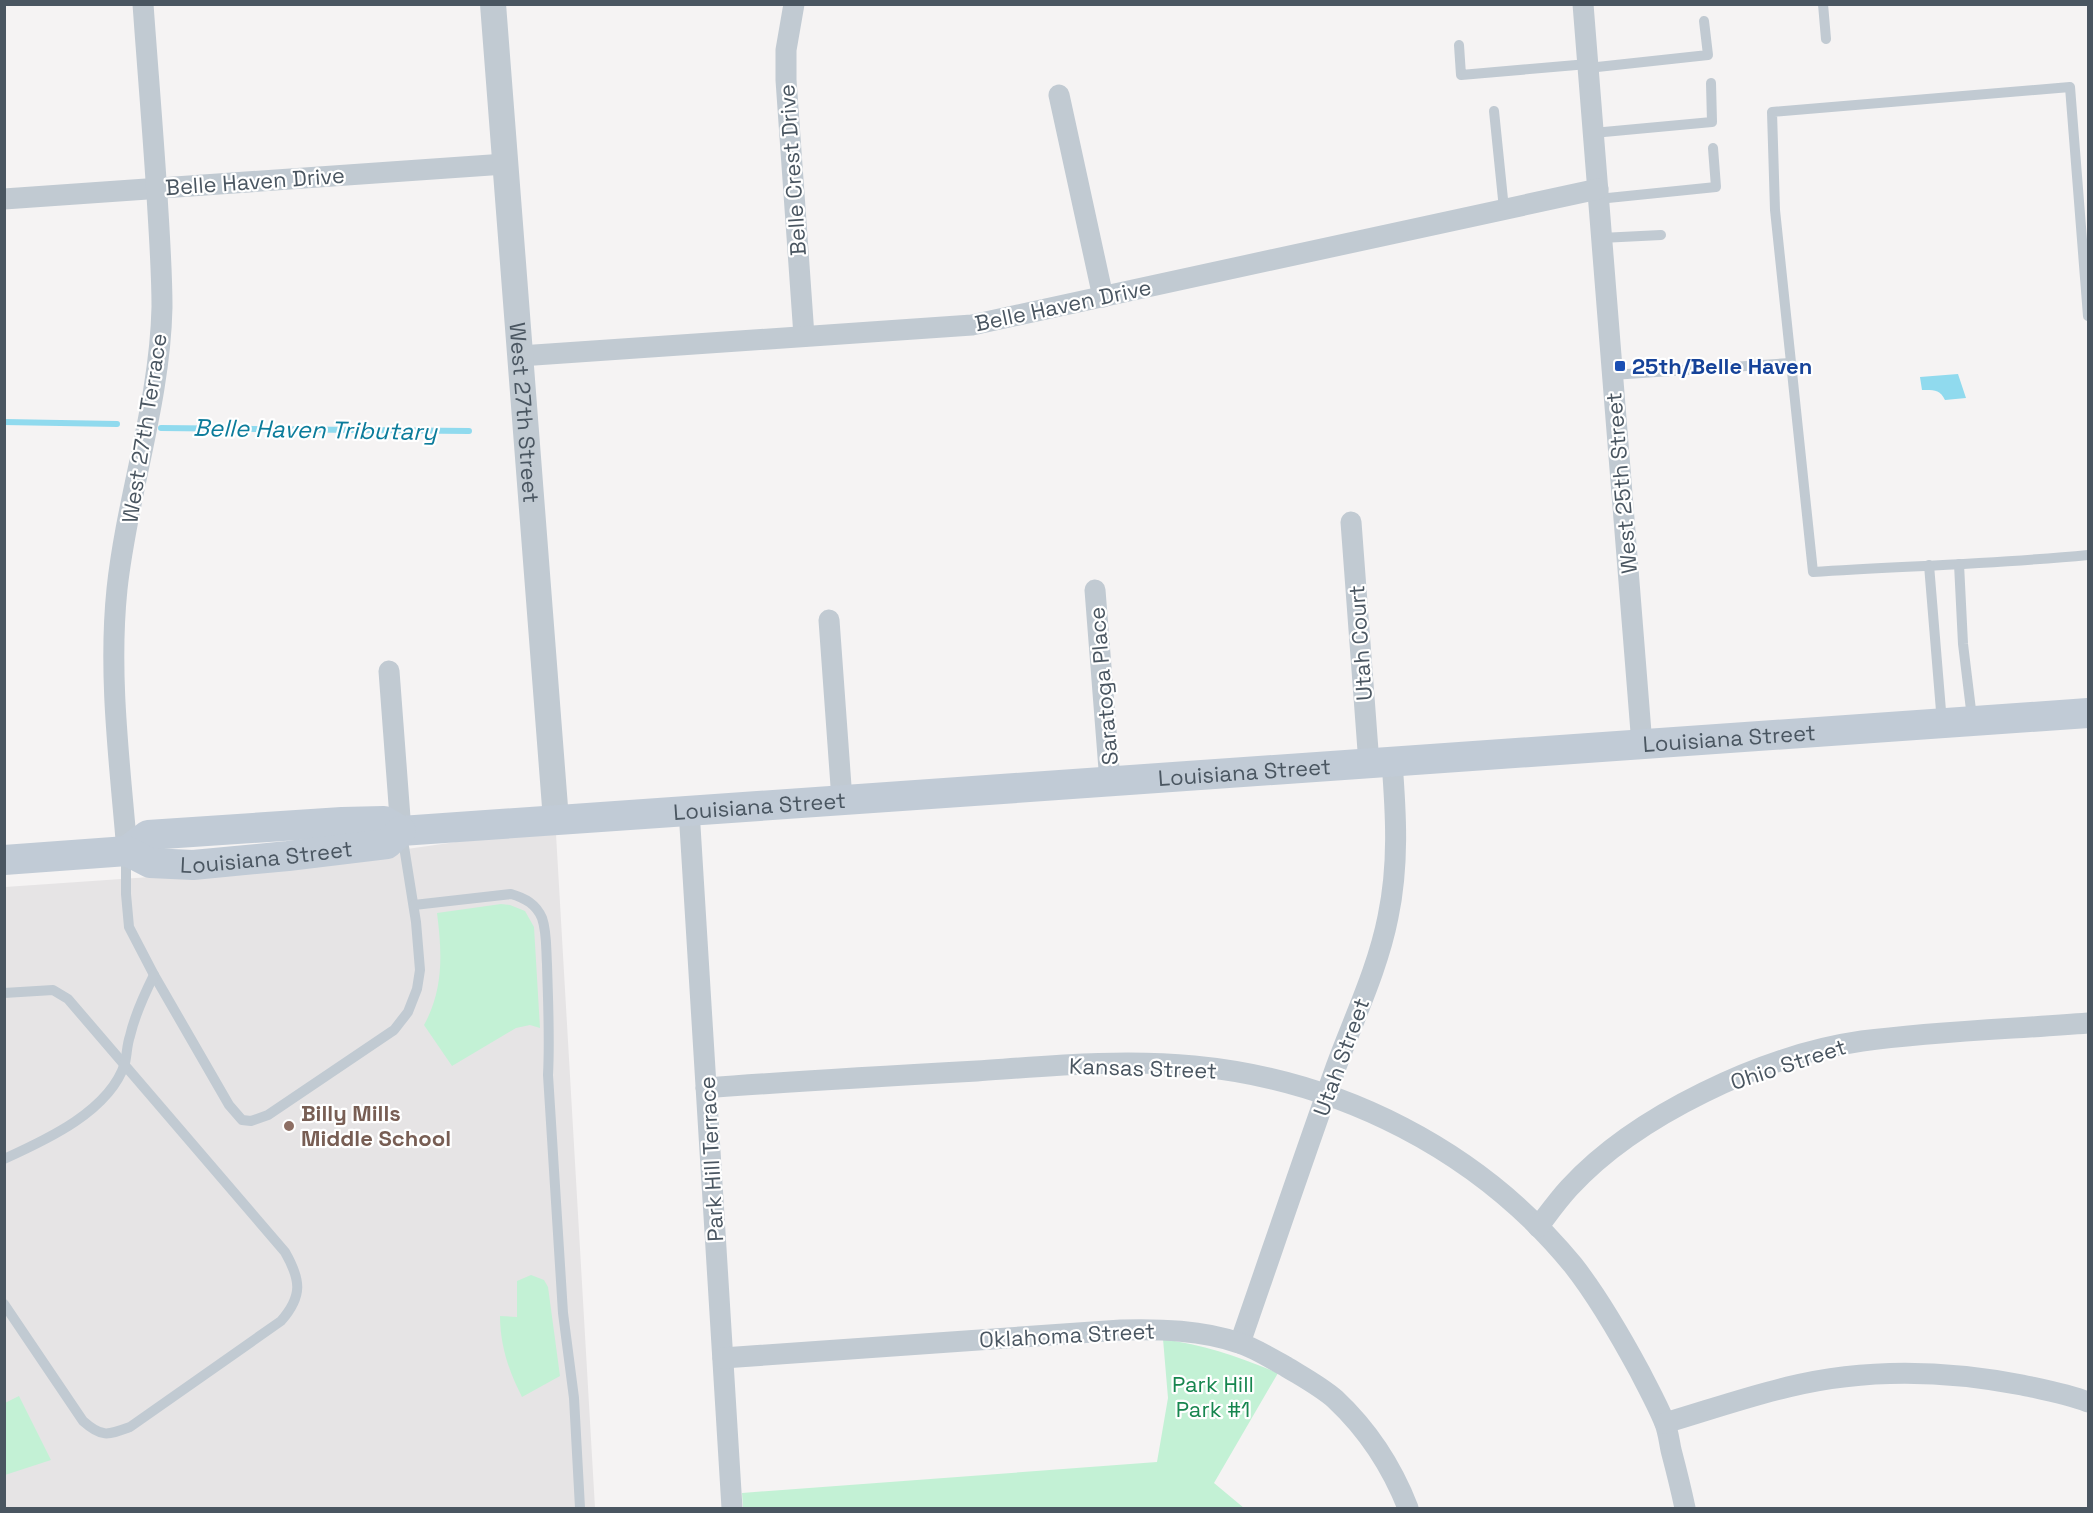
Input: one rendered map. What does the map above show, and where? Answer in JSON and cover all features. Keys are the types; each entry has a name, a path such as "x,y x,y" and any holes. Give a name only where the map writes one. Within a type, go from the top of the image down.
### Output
{"main road":[{"name":"Louisiana Street","path":"4,860 126,851 150,863 193,865 387,844 401,831 2088,713"}],"street":[{"name":"West 27th Terrace","path":"126,851 113,665 114,630 117,588 159,349 162,308 157,188 143,4"},
{"name":"West 27th Street","path":"493,4 556,820"},
{"name":"Belle Crest Drive","path":"794,4 786,50 786,88 804,336"},
{"name":"West 25th Street","path":"1583,4 1642,746"},
{"path":"1059,95 1103,297"},
{"name":"Belle Haven Drive","path":"4,199 505,164"},
{"name":"Belle Haven Drive","path":"520,356 972,325 1504,209 1598,194"},
{"name":"Utah Court","path":"1351,522 1381,763"},
{"name":"Saratoga Place","path":"1095,590 1110,782"},
{"path":"829,620 842,800"},
{"path":"389,671 401,831"},
{"name":"Utah Street","path":"1240,1343 1380,949 1388,917 1396,844 1381,763"},
{"name":"Park Hill Terrace","path":"689,810 732,1509"},
{"name":"Ohio Street","path":"1538,1227 1570,1187 1614,1148 1652,1121 1692,1098 1751,1072 1805,1054 1860,1042 2088,1023"},
{"name":"Kansas Street","path":"706,1088 1051,1066 1128,1064 1191,1066 1276,1080 1327,1094 1387,1119 1435,1146 1480,1177 1538,1227 1572,1265 1621,1335 1665,1423 1685,1509"},
{"name":"Oklahoma Street","path":"723,1358 1121,1329 1157,1329 1240,1343 1297,1373 1333,1397 1359,1424 1381,1454 1400,1486 1408,1509"},
{"path":"1665,1423 1787,1387 1834,1378 1887,1373 1939,1374 1993,1379 2088,1402"}],"lane":[{"path":"1823,4 1826,39"},
{"path":"1459,45 1461,75 1708,55 1704,21"},
{"path":"1593,133 1712,122 1711,83"},
{"path":"2088,316 2070,87 1772,112 1775,210 1813,572 2019,562 2088,555"},
{"path":"1494,111 1504,209"},
{"path":"1598,194 1716,187 1713,148"},
{"path":"1601,238 1661,235"},
{"path":"1612,375 1791,363"},
{"path":"1959,564 1963,644 1972,722"},
{"path":"1929,565 1942,723"},
{"path":"126,851 129,927 229,1105 242,1120 251,1121 268,1115 394,1030 408,1012 417,989 420,970 414,905 401,831"},
{"path":"414,905 511,894 523,897 535,906 542,919 550,1038 548,1076 556,1206 580,1509"},
{"path":"4,1159 55,1136 89,1111 111,1088 124,1064 142,998 154,975"},
{"path":"4,993 53,990 69,999 285,1252 296,1271 298,1292 291,1309 280,1321 130,1427 111,1434 95,1432 83,1421 4,1304"}],"shaded area":[{"name":"Billy Mills Middle School","path":"556,834 595,1508 5,1508 5,887 267,869 463,841"}],"green space":[{"path":"501,904 525,911 534,927 540,1028 530,1025 516,1028 452,1066 424,1025 435,998 440,970 437,913"},
{"path":"531,1275 544,1280 548,1287 560,1376 522,1397 506,1358 500,1316 517,1317 517,1281"},
{"name":"Park Hill Park #1","path":"1163,1339 1222,1352 1278,1373 1214,1483 1244,1508 743,1508 742,1493 1157,1462 1168,1398"},
{"path":"19,1396 51,1460 5,1475 5,1403"}],"water":[{"path":"1958,374 1966,398 1945,400 1938,392 1922,390 1920,377"}],"waterway":[{"name":"Belle Haven Tributary","path":"4,422 117,424"},
{"name":"Belle Haven Tributary","path":"161,428 469,431"}],"place":[{"name":"25th/Belle Haven","path":"1620,366"},
{"name":"Billy Mills Middle School","path":"289,1126"}]}
